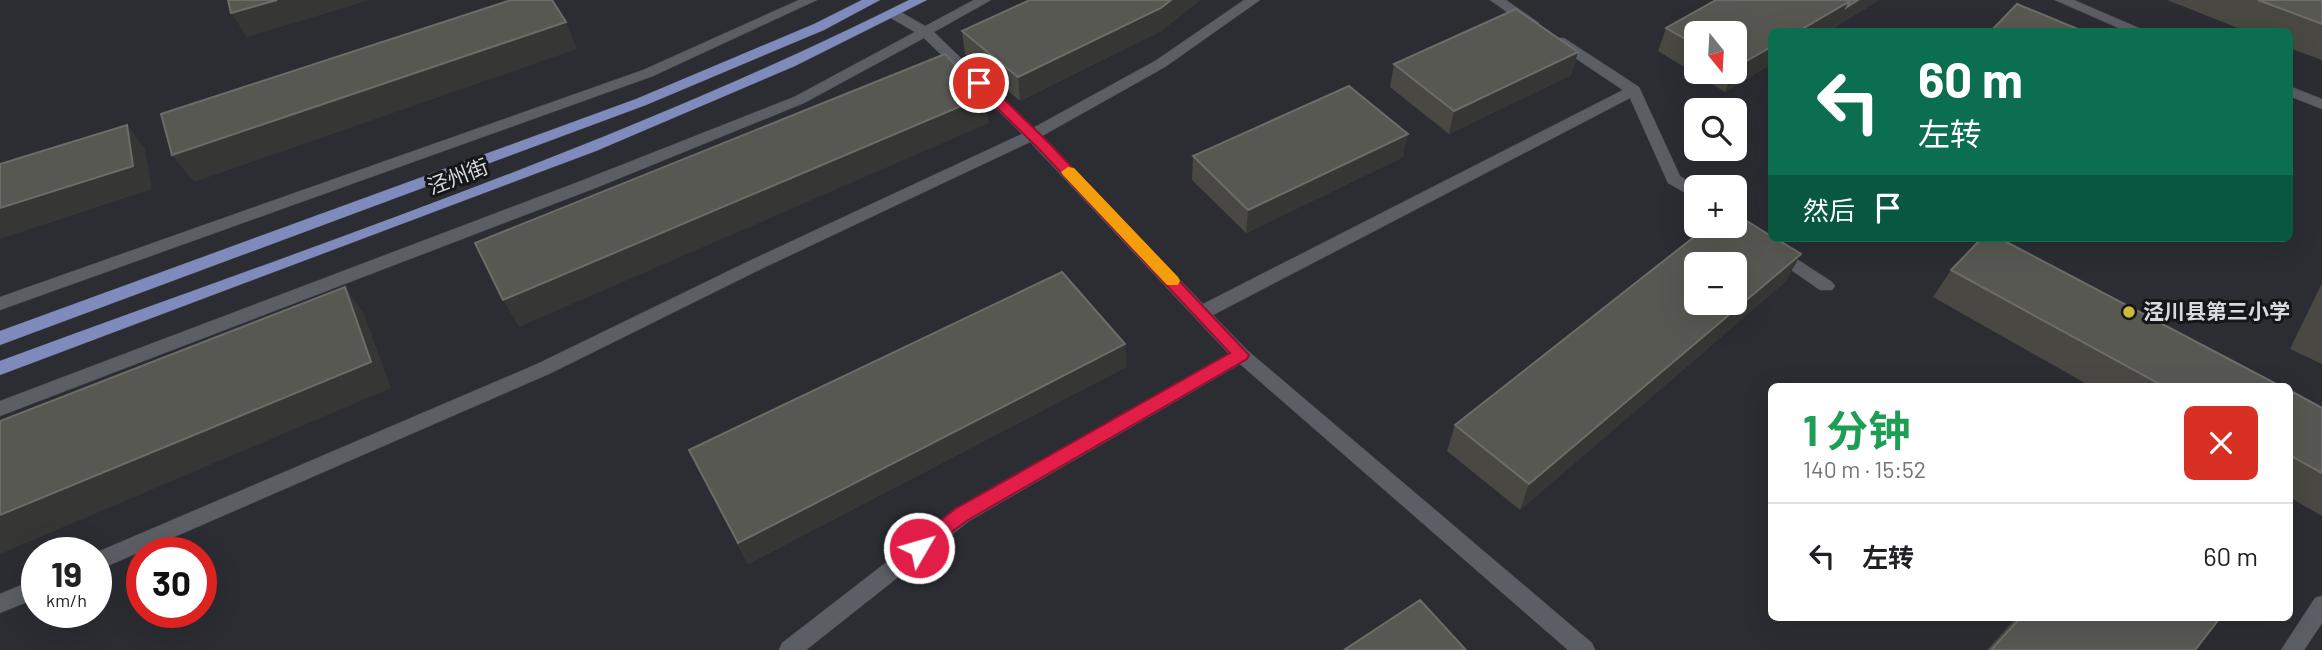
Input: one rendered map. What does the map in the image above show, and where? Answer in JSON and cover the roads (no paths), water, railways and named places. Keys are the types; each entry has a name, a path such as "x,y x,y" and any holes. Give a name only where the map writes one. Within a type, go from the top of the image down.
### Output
{"main road":[{"name":"泾州街","path":"0,338 641,102 818,27 873,0"},
{"name":"泾州街","path":"0,368 474,193 668,118 920,0"}],"street":[{"path":"0,304 648,73 810,0"},
{"path":"0,409 580,188 786,105 984,0"},
{"path":"112,555 543,369 753,266 1032,135 1160,65 1253,0"},
{"path":"1497,0 1634,90 1674,179 1684,186"},
{"path":"2062,0 2131,28"},
{"path":"894,14 926,32 1032,135 1241,355 1584,650"},
{"path":"1202,313 1634,90"},
{"path":"2293,93 2322,104"},
{"path":"1765,243 1826,286"},
{"path":"790,650 962,515 1241,355"},
{"path":"0,604 21,595"},
{"path":"2292,650 2322,605"}],"place":[{"name":"泾川县第三小学","path":"2129,312"}]}
